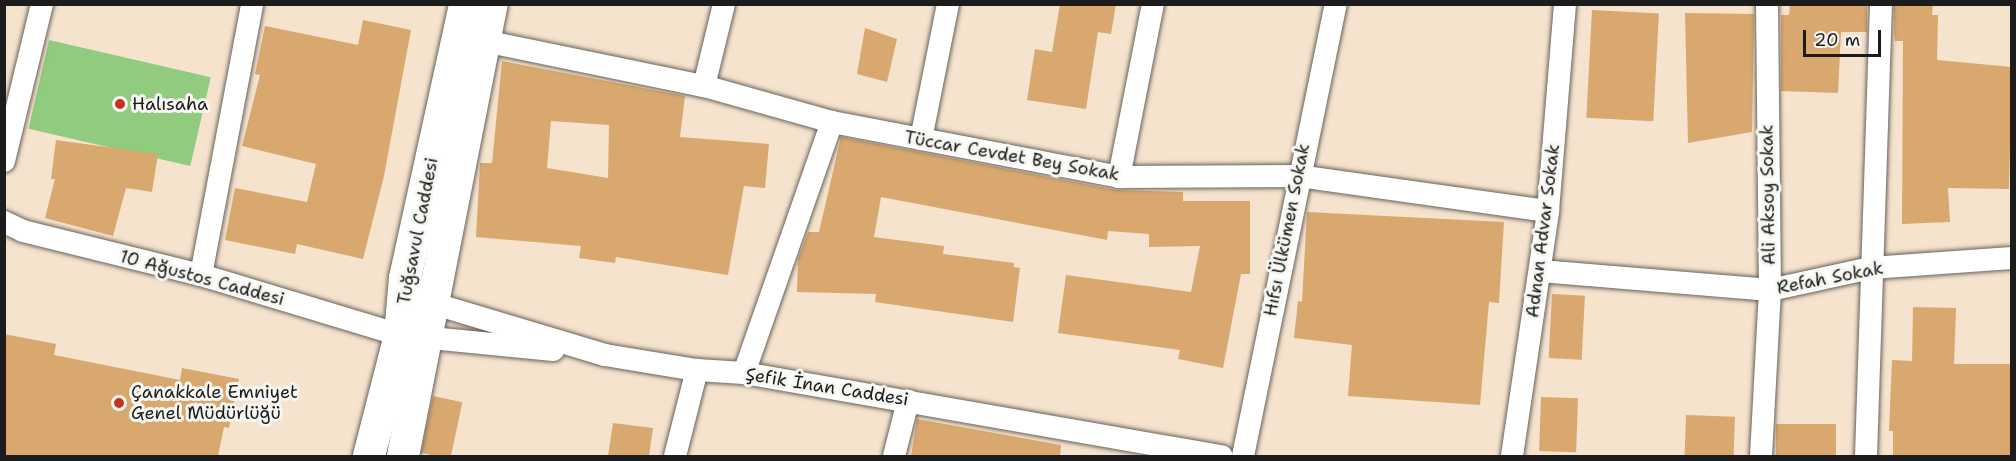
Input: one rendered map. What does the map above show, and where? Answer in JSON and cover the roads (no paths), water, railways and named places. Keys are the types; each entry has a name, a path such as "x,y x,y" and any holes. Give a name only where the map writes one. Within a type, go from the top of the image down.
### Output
{"main road":[{"name":"Tuğsavul Caddesi","path":"369,456 414,336 405,278 465,4"},
{"path":"403,456 414,336 435,304 492,4"}],"street":[{"path":"4,161 42,4"},
{"path":"201,275 252,4"},
{"path":"704,87 724,4"},
{"path":"921,139 948,4"},
{"path":"1119,177 1154,4"},
{"name":"Hıfsı Ülkümen Sokak","path":"1243,456 1298,176 1336,4"},
{"name":"Adnan Advar Sokak","path":"1512,456 1548,211 1565,4"},
{"name":"Ali Aksoy Sokak","path":"1761,456 1770,290 1767,4"},
{"path":"1866,456 1881,4"},
{"name":"Tüccar Cevdet Bey Sokak","path":"484,41 704,87 832,122 1119,177 1298,176 1548,211"},
{"path":"744,373 832,122"},
{"name":"10 Ağustos Caddesi","path":"4,222 23,231 201,275 414,336 605,355"},
{"name":"Refah Sokak","path":"1540,271 1770,290 1871,268 2012,258"},
{"name":"Şefik İnan Caddesi","path":"435,304 605,355 697,370 744,373 908,401 1136,449 1222,456"},
{"path":"675,456 697,370"},
{"path":"894,456 908,401"}],"place":[{"name":"Halısaha","path":"120,104"},
{"name":"Çanakkale Emniyet Genel Müdürlüğü","path":"119,403"}]}
